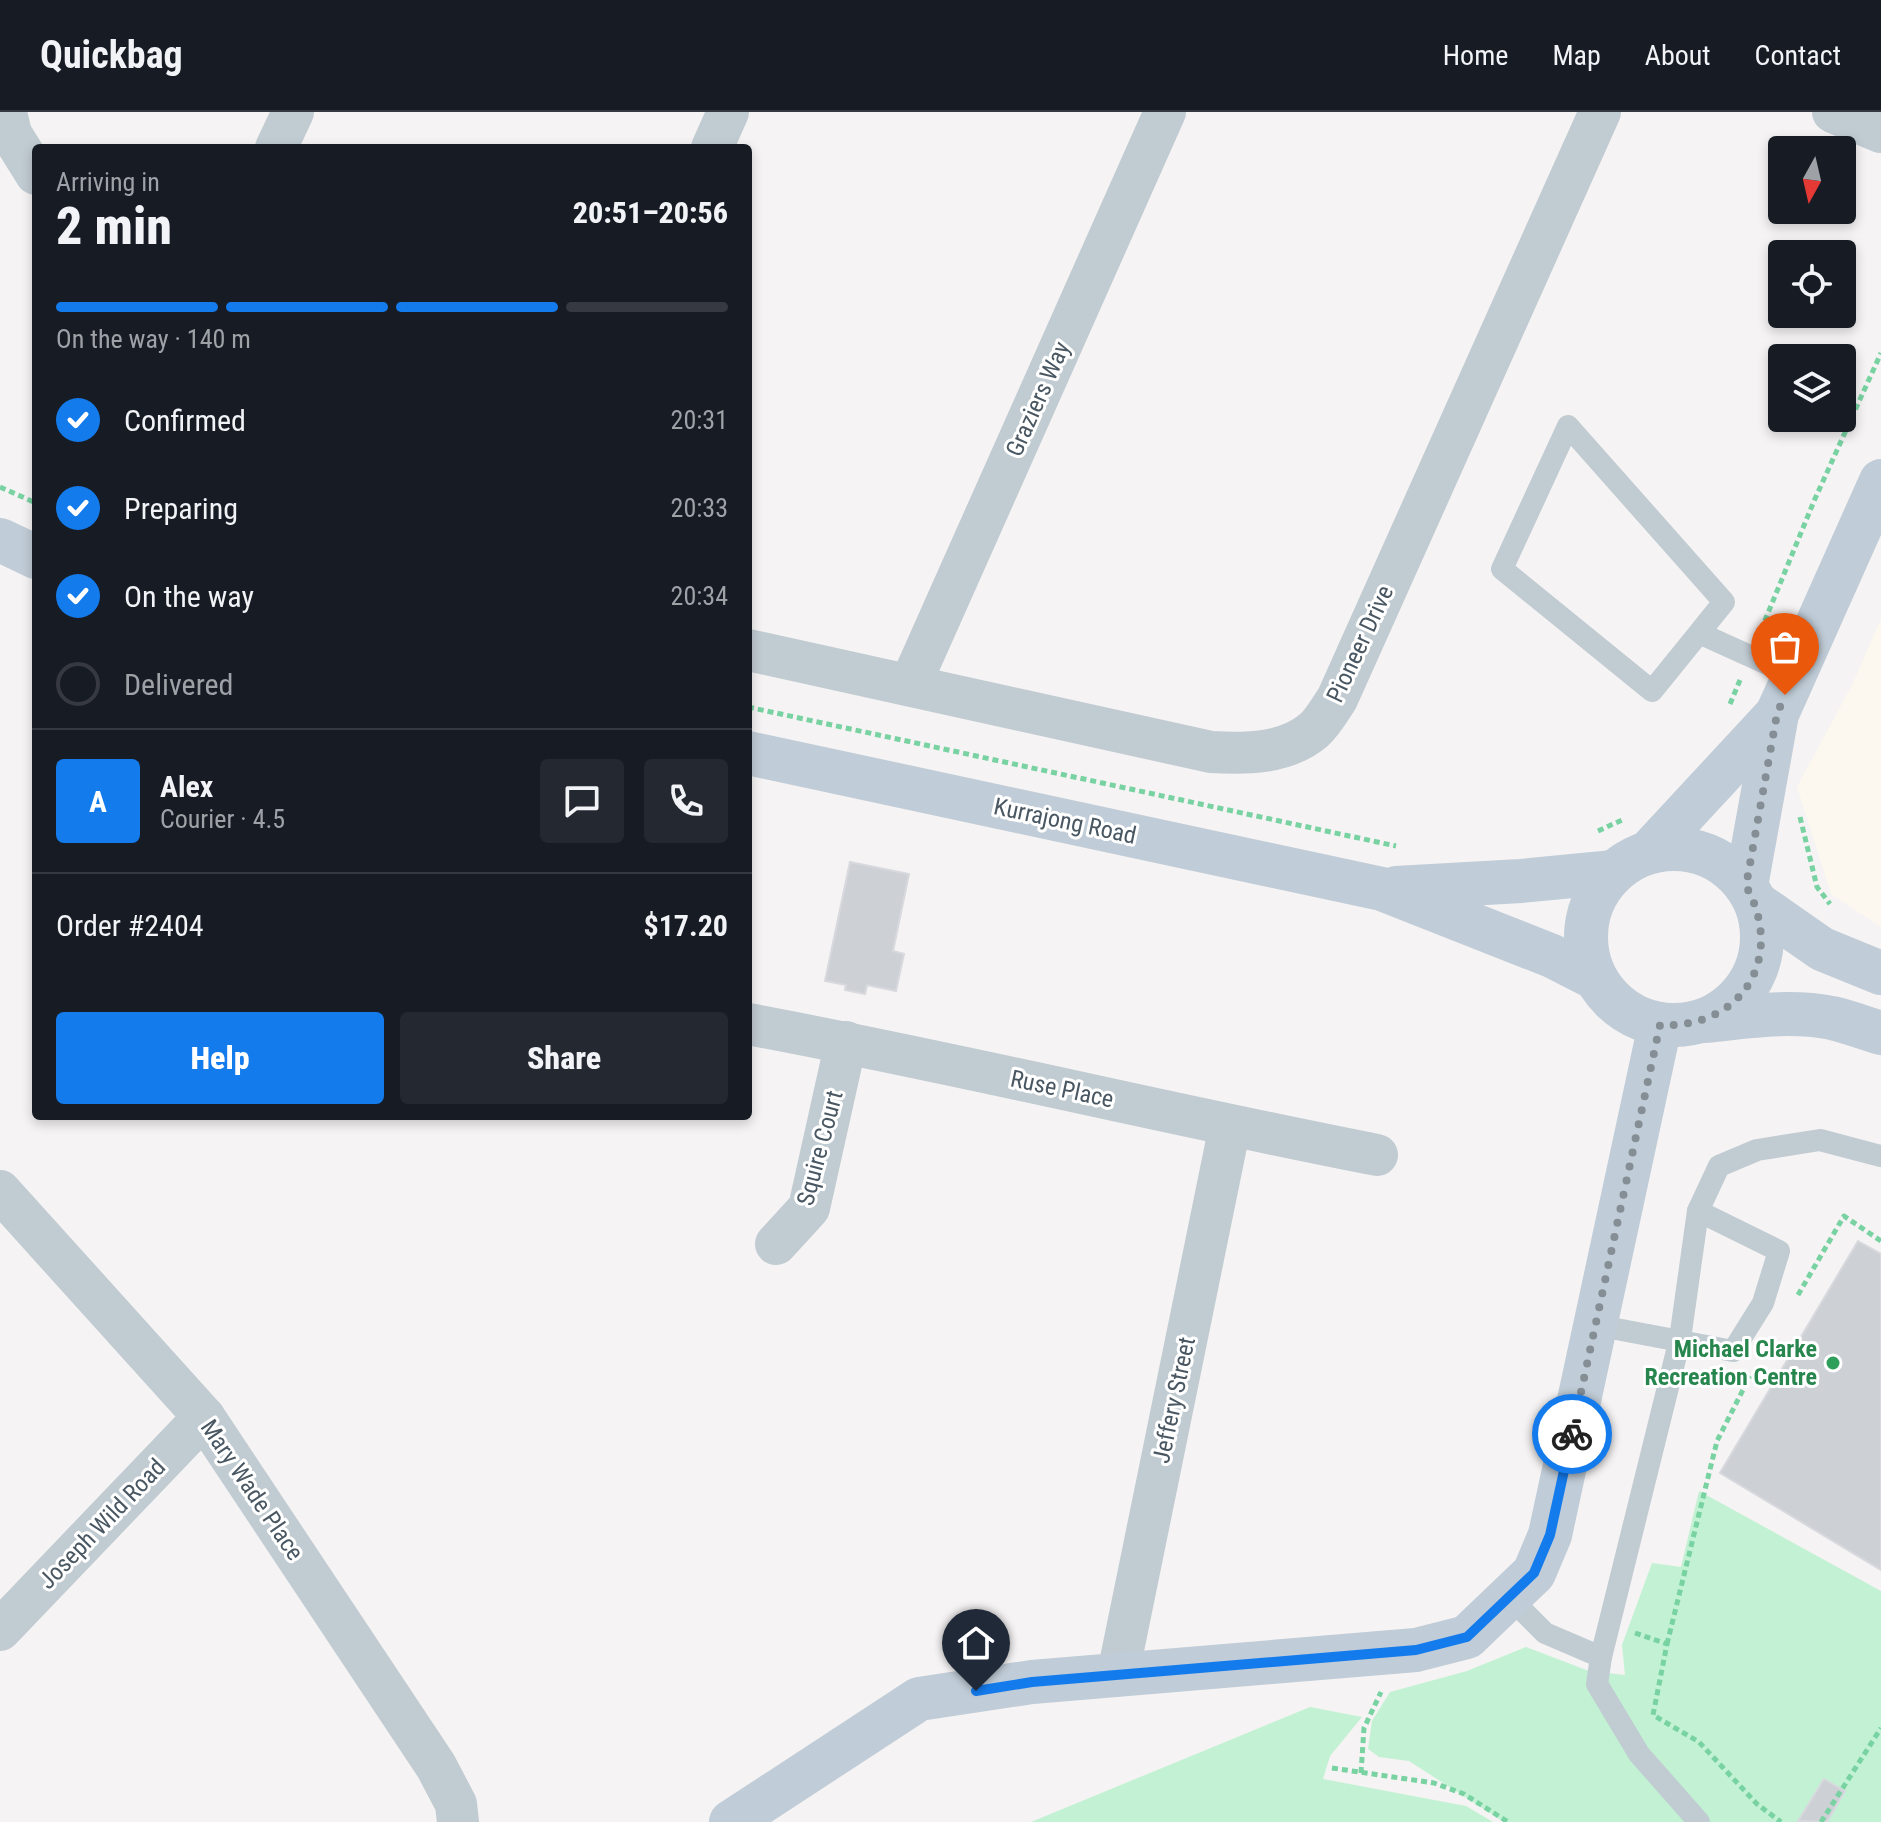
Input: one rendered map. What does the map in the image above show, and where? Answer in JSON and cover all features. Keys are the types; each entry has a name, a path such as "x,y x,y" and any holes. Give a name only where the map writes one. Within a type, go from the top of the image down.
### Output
{"street":[{"path":"6,112 11,134 32,168"},
{"path":"278,144 293,112"},
{"path":"714,144 728,112"},
{"name":"Graziers Way","path":"910,685 1165,112"},
{"name":"Pioneer Drive","path":"752,651 1211,752 1249,754 1289,745 1315,729 1337,699 1600,112"},
{"path":"1833,112 1881,132"},
{"path":"1680,1023 1722,1012 1741,995 1754,975 1762,951 1762,927 1751,895 1785,695 1881,481"},
{"path":"0,540 32,555"},
{"path":"1785,695 1632,862 1599,889 1589,910 1585,933 1587,956 1595,978 1616,1005 1637,1018 1680,1023 1796,1014 1832,1018 1881,1033"},
{"name":"Kurrajong Road","path":"752,754 1382,889"},
{"path":"1382,889 1521,881 1632,862 1676,849 1704,854 1727,867 1751,895 1822,949 1881,973"},
{"path":"1382,889 1552,956 1595,978"},
{"path":"731,1822 919,1699 1032,1682 1416,1650 1467,1637 1534,1573 1550,1535 1595,1325 1680,1023"},
{"name":"Ruse Place","path":"752,1025 1377,1155"},
{"name":"Squire Court","path":"776,1244 809,1208 846,1042"},
{"name":"Jeffery Street","path":"1118,1674 1230,1126"},
{"name":"Mary Wade Place","path":"0,1191 204,1417 436,1766 456,1804 458,1822"},
{"name":"Joseph Wild Road","path":"0,1630 204,1417"}],"lane":[{"path":"1568,426 1724,602 1699,633 1652,691 1502,569 1568,426"},
{"path":"1699,633 1750,656 1785,695"},
{"path":"1699,1822 1639,1754 1597,1684 1601,1657 1680,1339 1698,1211 1719,1166 1757,1150 1820,1140 1881,1156"},
{"path":"1595,1325 1733,1351 1763,1303 1779,1251 1698,1211"},
{"path":"1510,1598 1545,1633 1601,1657"}],"path":[{"path":"1726,713 1814,501 1881,353"},
{"path":"0,487 32,501"},
{"path":"1789,807 1801,817 1817,887 1832,907"},
{"path":"1796,1298 1844,1216 1881,1241"},
{"path":"1756,1365 1717,1441 1667,1644 1653,1715 1699,1742 1757,1804 1781,1822"},
{"path":"1609,1624 1667,1644"},
{"path":"1821,1822 1881,1728"},
{"path":"1332,1768 1434,1783 1464,1794 1508,1822"}],"shaded area":[{"path":"1881,619 1881,927 1831,894 1797,787 1852,685"}],"green space":[{"path":"1699,1491 1881,1591 1881,1822 1504,1822 1409,1761 1379,1757 1368,1749 1372,1721 1390,1692 1467,1671 1526,1647 1589,1671 1625,1675 1622,1645 1652,1563 1681,1567"},
{"path":"1310,1707 1362,1717 1330,1756 1323,1779 1466,1806 1493,1822 1031,1822"}],"building":[{"path":"850,862 909,874 893,951 904,954 896,991 867,985 865,994 845,990 846,985 825,981"},
{"name":"Michael Clarke Recreation Centre","path":"1858,1241 1881,1254 1881,1570 1720,1473"},
{"path":"1824,1779 1845,1791 1827,1822 1798,1821"}],"way so far":[{"path":"1572,1434 1660,1025 1680,1026 1700,1022 1722,1012 1741,995 1754,975 1762,951 1762,927 1756,903 1746,886 1777,714 1785,695"}],"place":[{"name":"Michael Clarke Recreation Centre","path":"1833,1363"}],"route":[{"path":"976,1691 1032,1682 1416,1650 1467,1637 1534,1573 1550,1535 1572,1434"}]}
